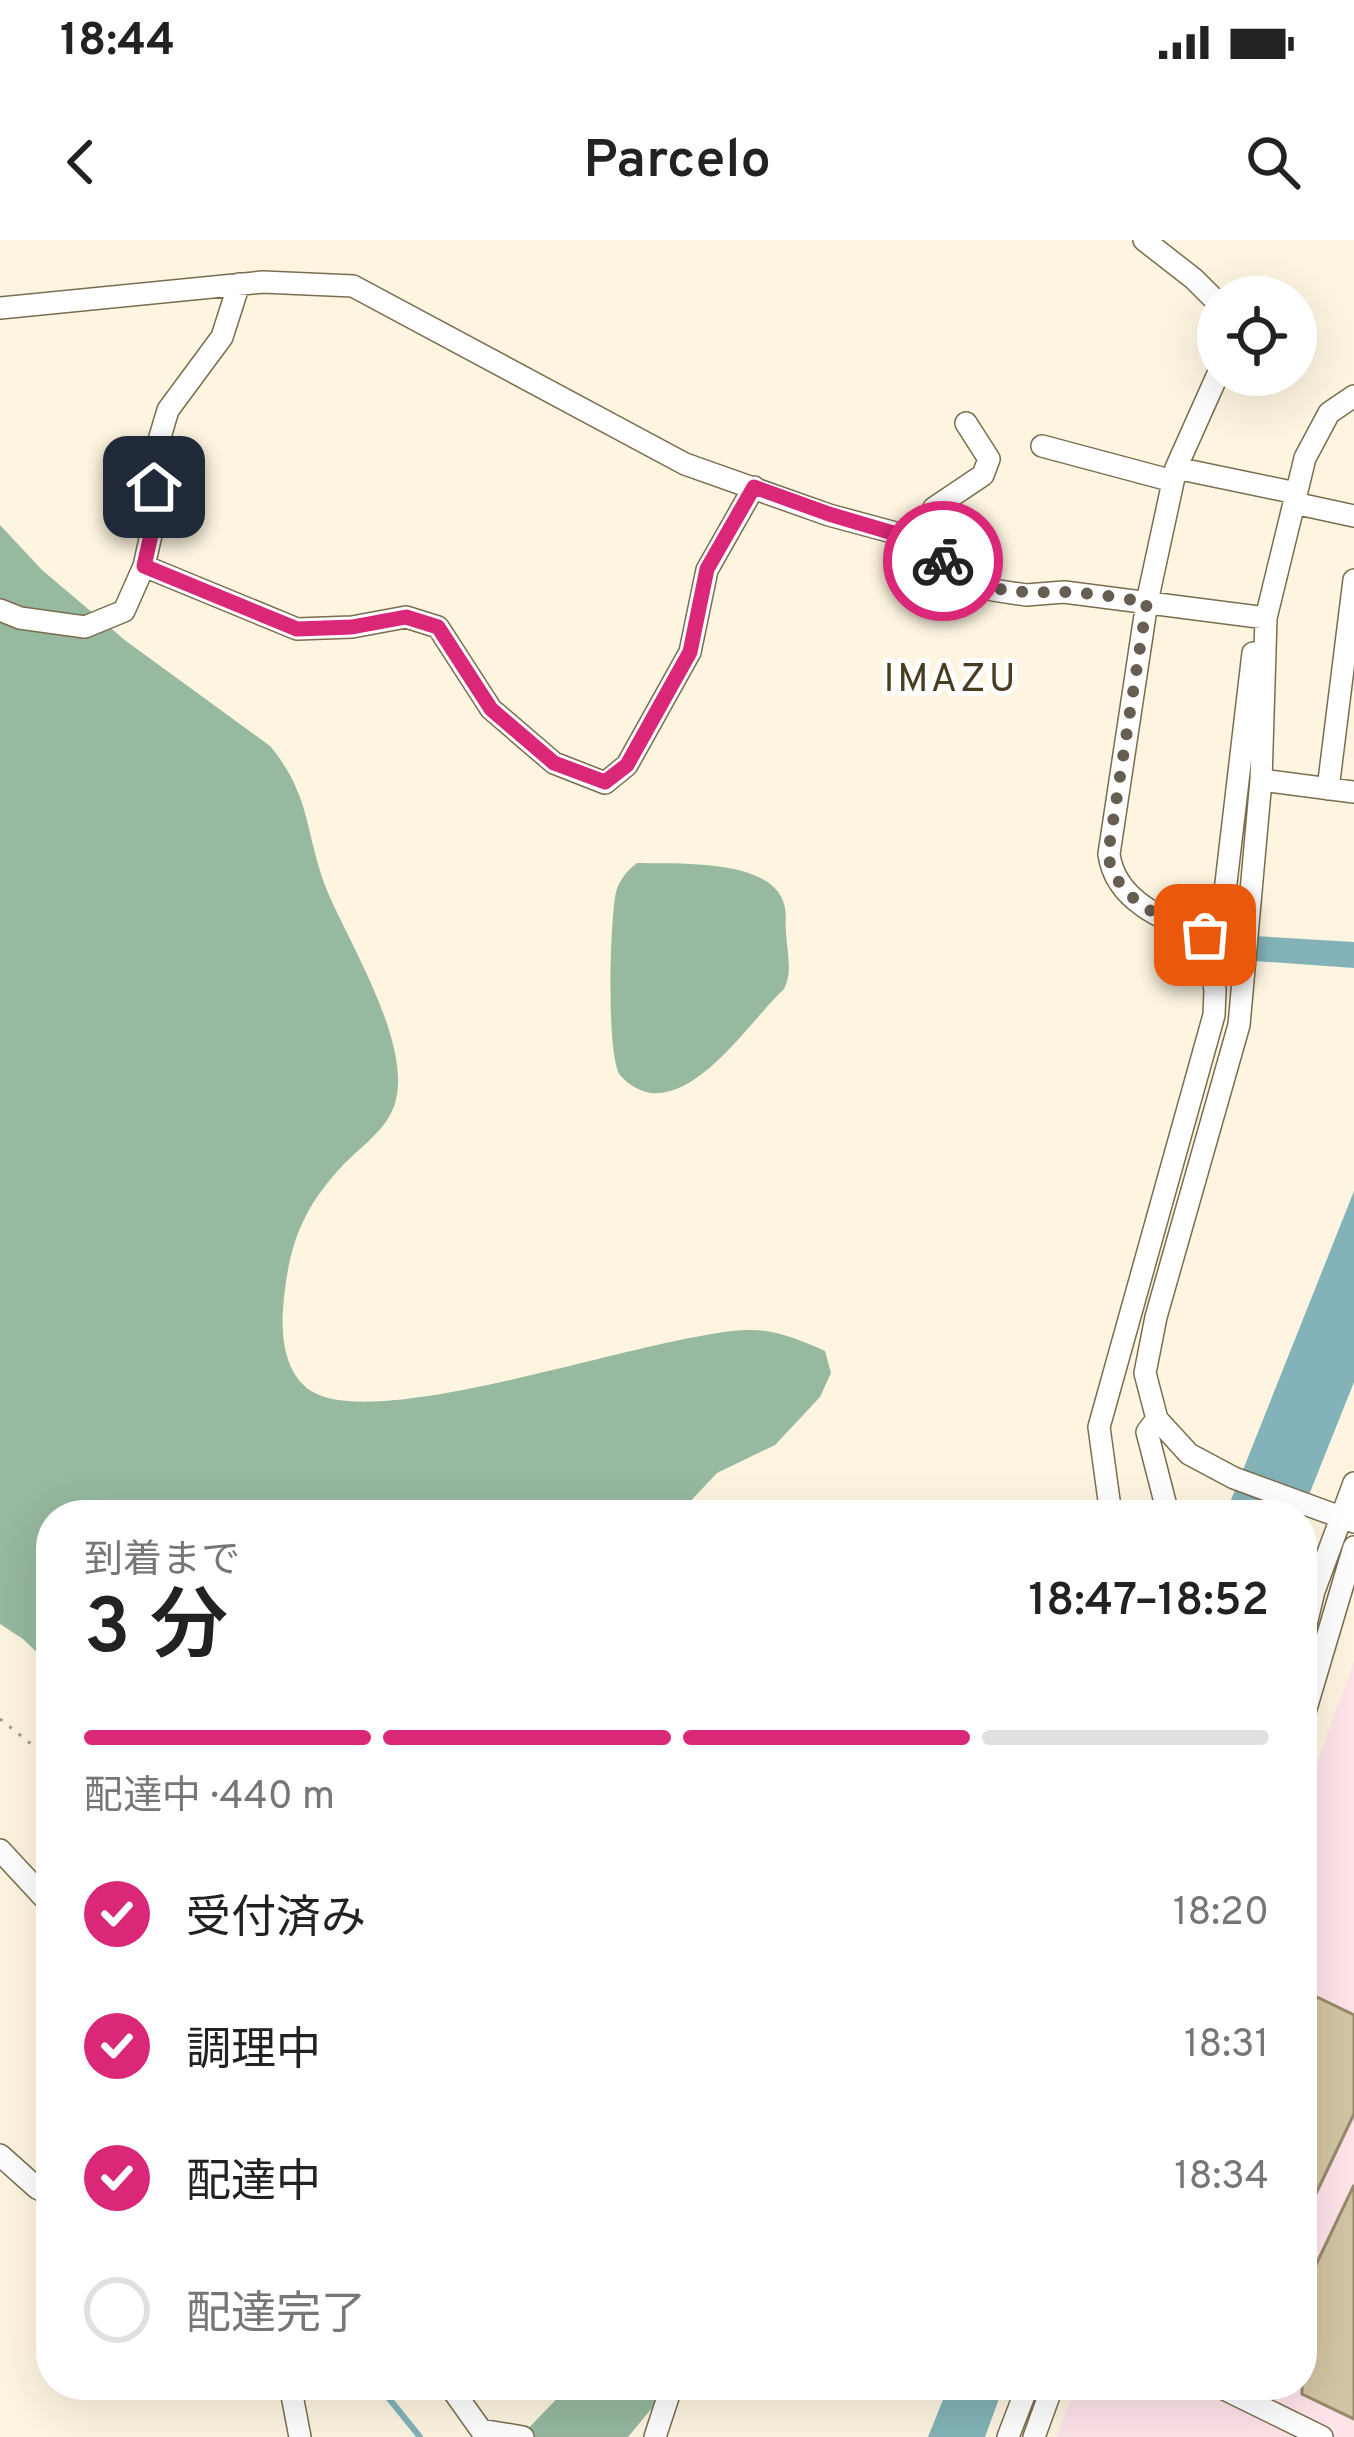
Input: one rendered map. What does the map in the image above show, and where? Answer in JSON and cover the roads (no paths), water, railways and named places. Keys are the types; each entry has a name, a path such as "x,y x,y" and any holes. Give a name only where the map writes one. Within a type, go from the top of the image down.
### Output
{"street":[{"path":"1144,240 1197,281"},
{"path":"0,610 20,618 85,627 124,611 144,566 155,517 154,458 168,410 221,337 239,284"},
{"path":"0,308 239,284 353,286 685,464 913,542 967,579 993,590 1026,595 1064,592 1262,618"},
{"path":"1205,935 1146,909 1128,895 1111,872 1108,854 1147,602 1174,474 1208,396"},
{"path":"1109,1500 1099,1427 1214,1015 1215,990 1205,935 1224,900 1262,618 1315,434 1329,412 1354,396"},
{"path":"913,542 934,508 983,475 989,459 966,423"},
{"path":"1042,446 1295,498 1354,516"},
{"path":"144,566 297,629 352,627 406,617 438,627 491,709 554,763 605,782 627,765 690,652 707,569 754,487"},
{"path":"1328,789 1354,580"},
{"path":"1262,618 1261,780 1239,1025 1156,1317 1145,1372 1157,1419 1189,1454 1234,1478 1295,1500"},
{"path":"1261,780 1354,792"},
{"path":"1157,1419 1147,1432 1165,1500"},
{"path":"1317,1582 1354,1483"},
{"path":"1317,1672 1354,1547"},
{"path":"0,1850 36,1889"},
{"path":"0,2155 36,2186"},
{"path":"293,2400 300,2437"},
{"path":"460,2400 483,2433 523,2437"},
{"path":"655,2437 667,2400"},
{"path":"1008,2437 1022,2400"},
{"path":"1034,2437 1048,2400"},
{"path":"1247,2400 1322,2437"}],"water":[{"path":"1254,936 1354,942 1354,968 1254,961"},
{"path":"1354,1191 1354,1382 1307,1500 1231,1500"},
{"path":"943,2400 999,2400 985,2437 928,2437"}],"waterway":[{"path":"390,2400 420,2437"}],"district":[{"name":"IMAZU","path":"951,677"}]}
